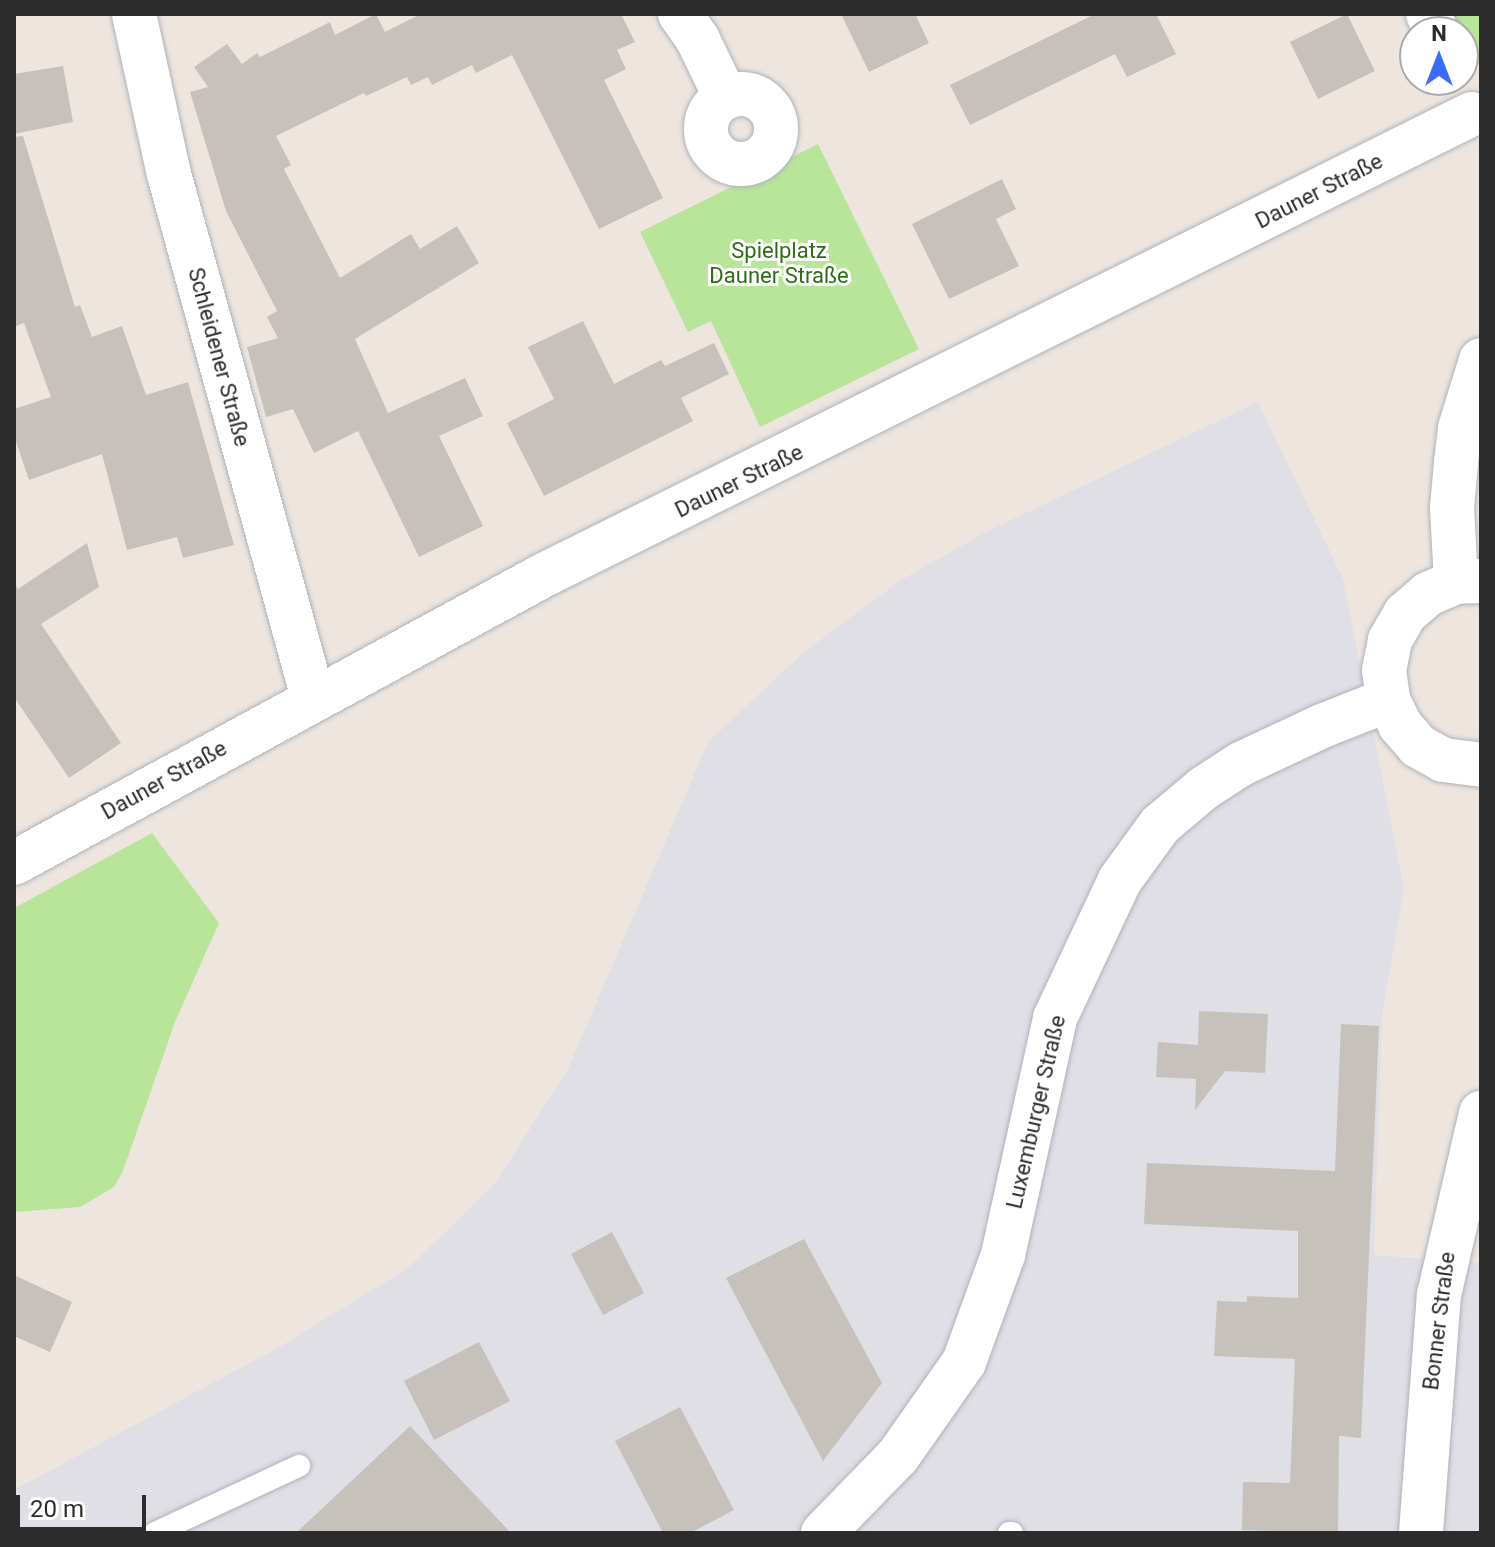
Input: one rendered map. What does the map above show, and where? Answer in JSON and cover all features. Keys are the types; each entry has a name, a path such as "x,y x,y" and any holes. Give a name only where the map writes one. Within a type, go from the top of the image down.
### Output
{"street":[{"path":"680,14 698,40 726,98"},
{"name":"Schleidener Straße","path":"141,15 169,174 313,698"},
{"name":"Dauner Straße","path":"14,863 544,575 1470,111"},
{"path":"1481,360 1460,428 1452,508 1469,582 1428,594 1405,614 1390,640 1384,670 1388,700 1400,725 1418,746 1443,760 1481,765"},
{"name":"Luxemburger Straße","path":"823,1533 898,1456 964,1362 1003,1255 1055,1018 1120,880 1160,825 1204,788 1241,764 1388,700"},
{"name":"Bonner Straße","path":"1421,1533 1439,1295 1481,1113"}],"lane":[{"path":"155,1533 299,1466"}],"shaded area":[{"path":"1258,402 1343,579 1404,889 1382,1015 1374,1255 1481,1263 1481,1533 14,1533 14,1490 281,1346 408,1268 493,1186 567,1071 708,742 803,653 901,580 984,533"}],"green space":[{"path":"1450,14 1481,14 1481,70 1479,16"},
{"name":"Spielplatz Dauner Straße","path":"818,144 919,349 760,427 711,321 688,332 640,232"},
{"path":"152,833 219,923 175,1022 123,1171 114,1187 80,1207 14,1212 14,908"}],"building":[{"path":"376,14 385,32 421,14 621,14 635,42 617,50 626,69 604,80 663,198 599,229 512,55 476,73 472,65 432,85 428,77 411,85 407,77 366,96 364,93 276,136 291,165 284,169 340,278 411,234 420,249 457,226 479,263 355,339 388,413 465,378 483,416 439,436 483,526 419,557 358,431 314,453 293,409 266,417 247,347 278,338 267,317 277,311 226,211 190,92 208,87 194,67 227,44 242,64 257,53 260,57 330,22 335,35"},
{"path":"841,14 915,14 929,43 869,72"},
{"path":"1095,14 1156,14 1176,54 1127,77 1115,54 970,125 950,85"},
{"path":"1347,14 1375,71 1318,99 1290,42"},
{"path":"63,66 73,122 14,134 14,74"},
{"path":"23,136 75,307 80,305 92,337 122,326 146,395 188,382 234,545 183,558 177,537 127,550 102,454 29,480 14,436 14,409 51,397 24,323 14,327 14,137"},
{"path":"1002,179 1016,209 996,219 1019,266 949,299 912,224"},
{"path":"583,321 614,384 661,360 665,366 714,343 729,374 681,398 693,421 544,496 507,423 554,399 528,347"},
{"path":"87,543 99,587 41,624 121,743 69,778 14,697 14,582 18,589"},
{"path":"1199,1011 1268,1014 1265,1073 1225,1071 1195,1110 1196,1079 1156,1077 1158,1042 1198,1045"},
{"path":"1341,1024 1379,1026 1361,1438 1339,1436 1338,1533 1242,1530 1243,1482 1290,1483 1295,1359 1214,1356 1217,1301 1247,1302 1247,1296 1298,1298 1298,1231 1144,1224 1147,1163 1335,1171"},
{"path":"612,1232 644,1293 603,1315 571,1254"},
{"path":"804,1239 882,1383 823,1461 726,1278"},
{"path":"14,1275 72,1302 50,1352 14,1336"},
{"path":"479,1342 510,1401 434,1440 404,1381"},
{"path":"680,1407 734,1510 690,1533 663,1533 615,1441"},
{"path":"410,1426 511,1533 296,1533"}]}
